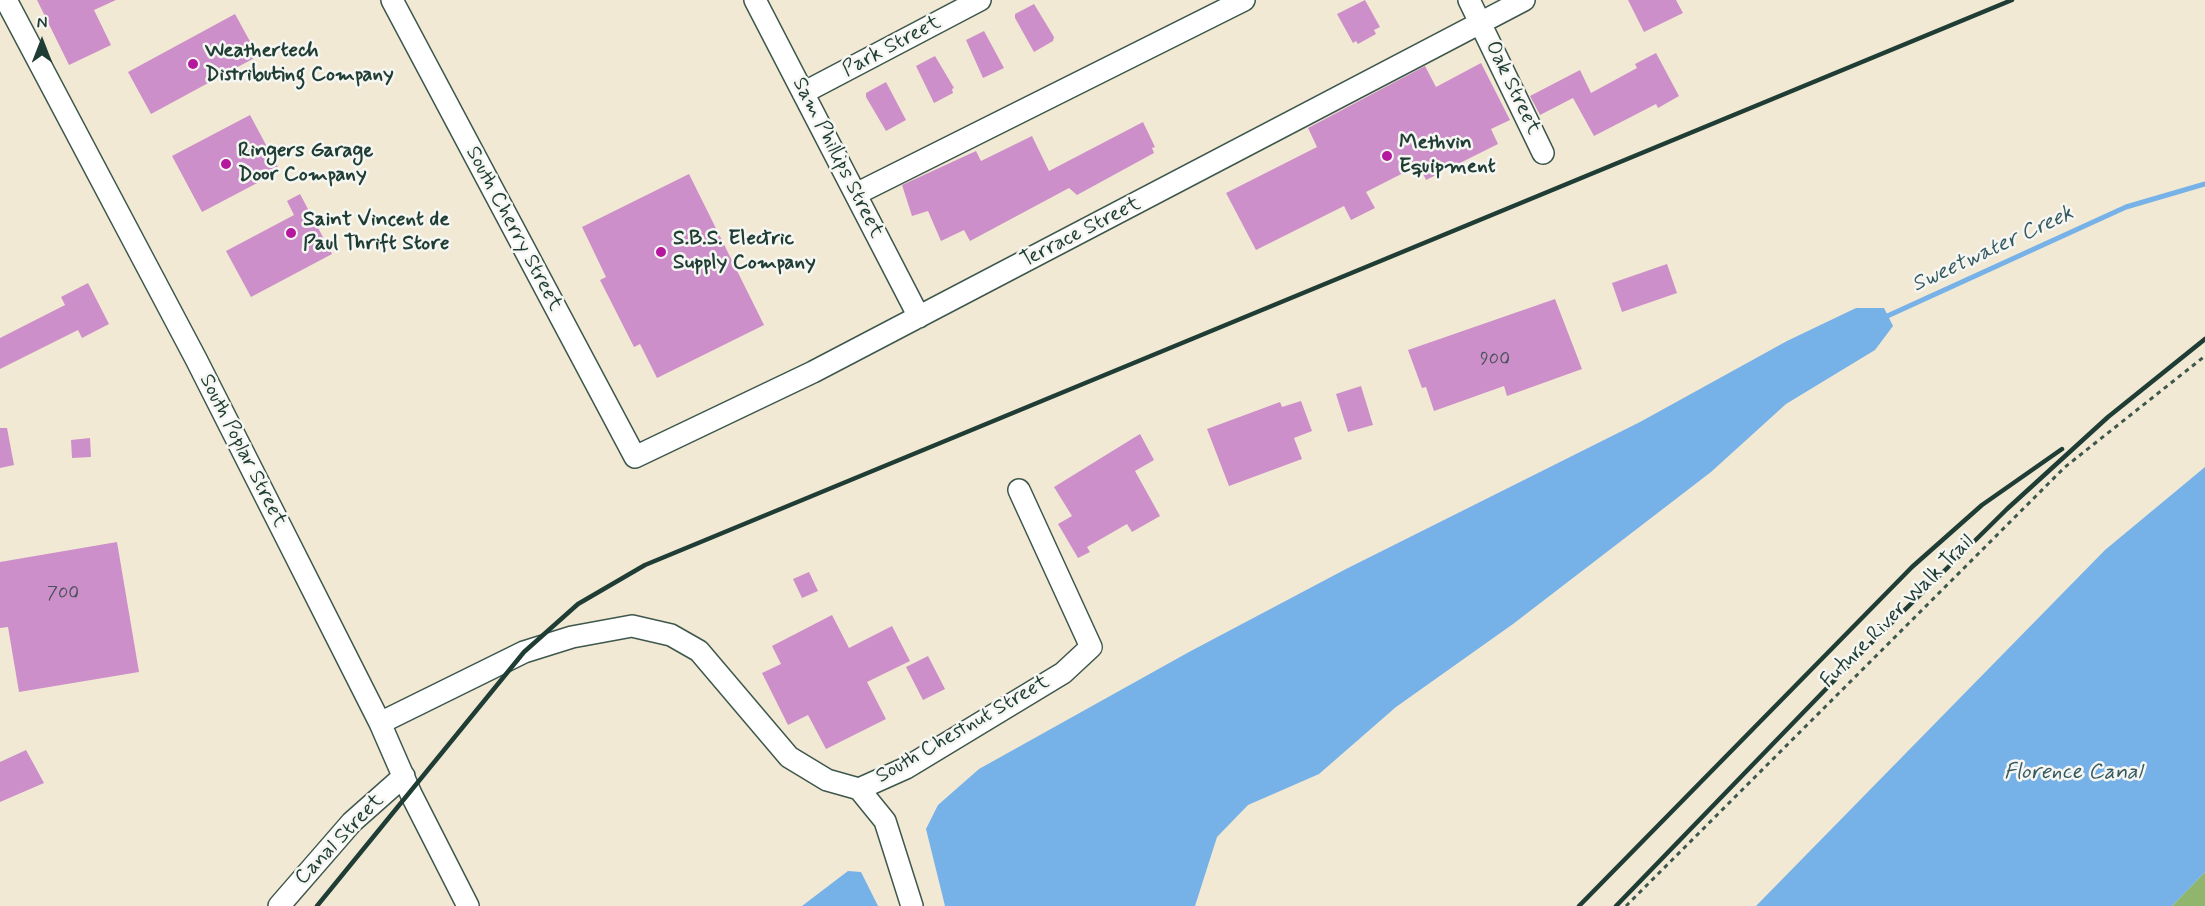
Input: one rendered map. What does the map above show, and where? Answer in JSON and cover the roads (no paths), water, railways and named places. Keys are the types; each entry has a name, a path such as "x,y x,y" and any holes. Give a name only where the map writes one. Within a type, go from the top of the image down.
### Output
{"street":[{"name":"South Poplar Street","path":"6,0 196,359 380,723 411,794 468,906"},
{"name":"South Cherry Street","path":"392,0 635,457"},
{"name":"Sam Phillips Street","path":"755,0 919,317"},
{"name":"Park Street","path":"803,93 980,0"},
{"path":"856,194 1244,0"},
{"name":"Oak Street","path":"1469,0 1543,153"},
{"name":"Terrace Street","path":"635,457 813,372 1215,164 1524,0"},
{"name":"South Chestnut Street","path":"380,723 524,652 572,637 632,626 672,635 699,651 789,757 827,780 859,789 906,768 1063,673 1091,647 1019,490"},
{"name":"Canal Street","path":"279,906 352,822 404,776"},
{"path":"859,789 885,821 912,906"}],"water":[{"path":"1856,308 1884,308 1893,326 1875,350 1786,404 1711,472 1513,624 1396,707 1319,774 1248,805 1217,837 1195,906 945,906 926,829 938,805 979,769 1189,652 1346,569 1640,422 1787,341"},
{"name":"Florence Canal","path":"2205,467 2205,872 2172,906 1756,906 2105,550"},
{"path":"848,871 861,872 878,906 802,906"}],"waterway":[{"name":"Sweetwater Creek","path":"1883,318 2126,207 2205,184"}],"railway":[{"path":"317,906 524,652 578,604 645,565 2012,0"},
{"path":"1616,906 1855,659 2007,509 2108,417 2205,339"},
{"path":"1579,906 1912,567 1982,505 2062,449"}],"place":[{"name":"Weathertech Distributing Company","path":"193,64"},
{"name":"Methvin Equipment","path":"1387,156"},
{"name":"Ringers Garage Door Company","path":"226,164"},
{"name":"Saint Vincent de Paul Thrift Store","path":"291,233"},
{"name":"S.B.S. Electric Supply Company","path":"661,252"}]}
